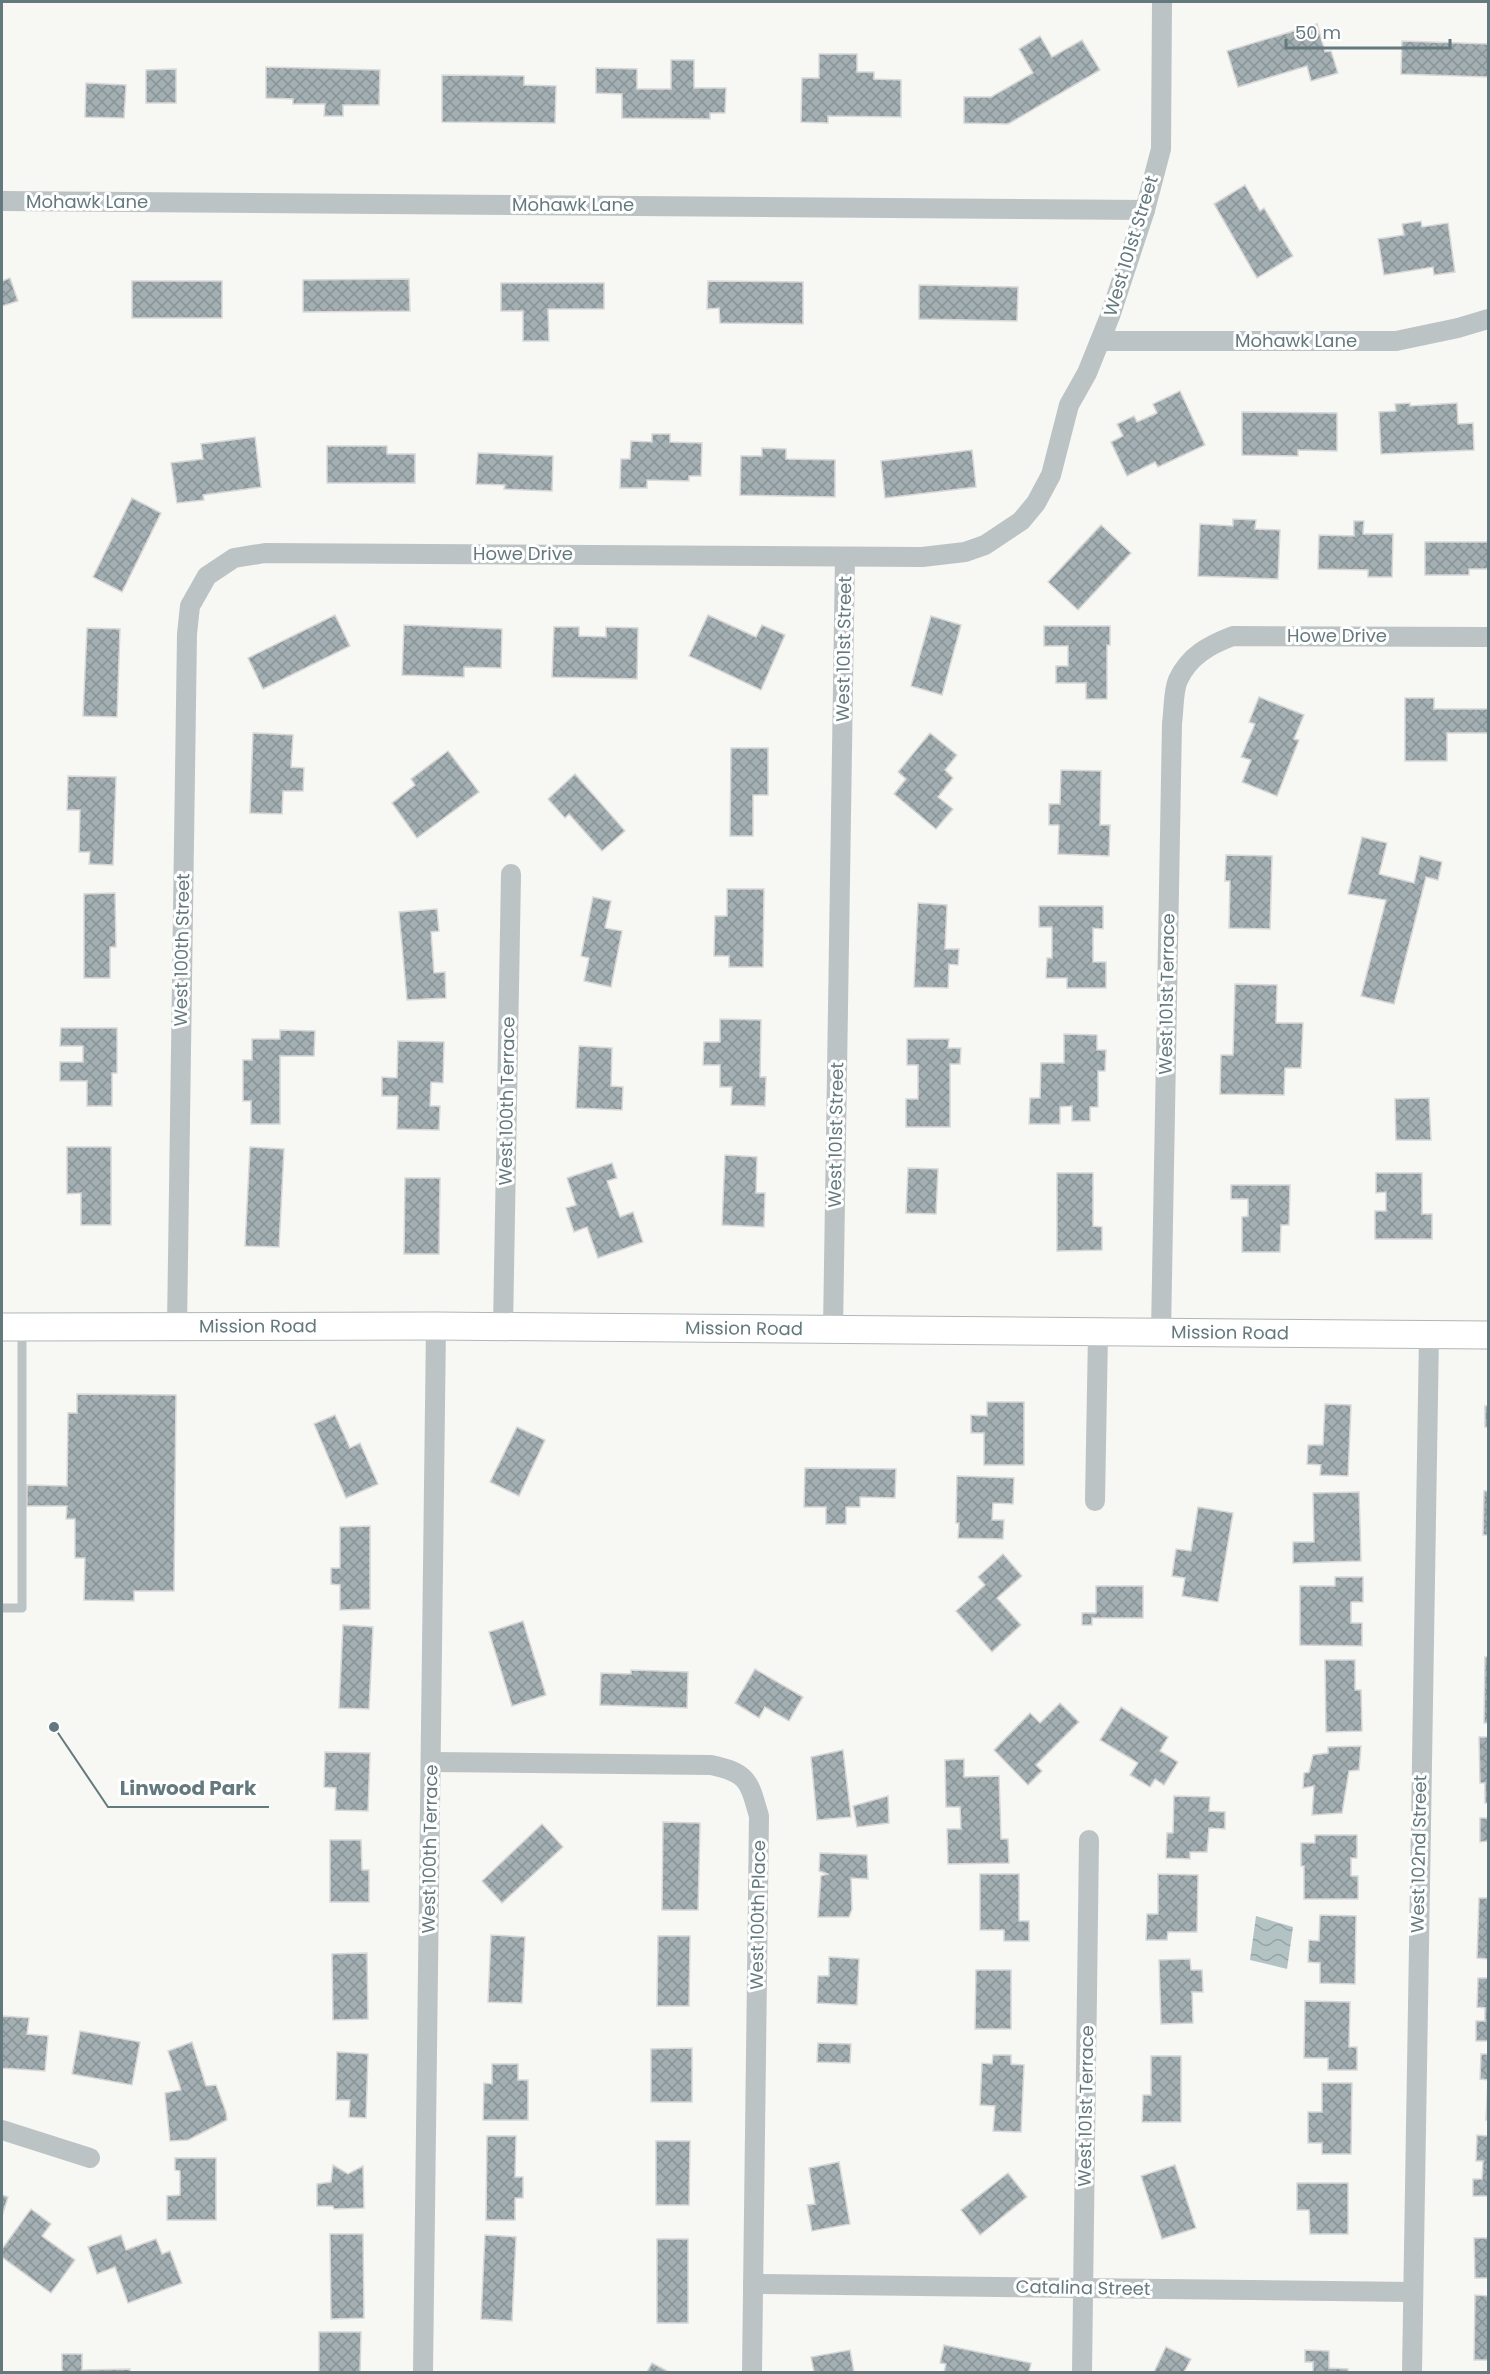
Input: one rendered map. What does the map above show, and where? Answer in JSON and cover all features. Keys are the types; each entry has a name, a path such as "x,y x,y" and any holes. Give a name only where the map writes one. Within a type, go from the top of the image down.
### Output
{"main road":[{"name":"Mission Road","path":"12,1327 436,1326 1488,1335"}],"street":[{"name":"West 101st Street","path":"833,1330 845,556 922,557 965,552 985,545 1021,521 1036,503 1051,474 1069,405 1101,341 1145,210 1161,149 1162,2"},
{"name":"Mohawk Lane","path":"2,201 1145,210"},
{"name":"Mohawk Lane","path":"1101,341 1396,341 1488,319"},
{"name":"Howe Drive","path":"207,576 234,558 265,553 845,556"},
{"name":"West 100th Street","path":"177,1328 187,634 190,606 207,576"},
{"name":"Howe Drive","path":"1192,659 1210,645 1233,636 1488,637"},
{"name":"West 101st Terrace","path":"1161,1334 1172,723 1177,681 1192,659"},
{"name":"West 100th Terrace","path":"503,1328 511,874"},
{"name":"West 100th Terrace","path":"423,2373 436,1326"},
{"path":"1095,1501 1098,1333"},
{"name":"West 102nd Street","path":"1412,2373 1429,1335"},
{"name":"West 100th Place","path":"431,1762 711,1765 732,1770 749,1783 759,1816 752,2373"},
{"name":"West 101st Terrace","path":"1082,2373 1089,1840"},
{"path":"2,2130 90,2158"},
{"name":"Catalina Street","path":"753,2284 1413,2292"}],"lane":[{"path":"2,1608 22,1608 12,1327"}],"water":[{"path":"1256,1916 1293,1927 1287,1969 1250,1960"}],"building":[{"path":"1317,24 1325,52 1331,51 1338,73 1311,81 1307,66 1238,87 1227,51"},
{"path":"1040,36 1052,57 1082,40 1100,70 1008,124 964,123 964,97 991,97 1033,73 1019,49"},
{"path":"1402,41 1488,44 1488,77 1401,74"},
{"path":"819,54 857,54 857,72 874,72 874,79 901,80 901,117 828,116 828,123 801,122 802,78 819,78"},
{"path":"671,60 694,60 694,88 726,88 725,113 710,113 710,119 622,118 622,94 596,93 596,68 637,69 637,89 671,89"},
{"path":"266,67 380,70 379,105 343,105 343,116 324,116 325,104 293,104 293,99 266,98"},
{"path":"176,69 176,103 146,103 146,70"},
{"path":"442,75 524,76 524,85 556,86 555,123 442,122"},
{"path":"86,83 126,85 124,118 85,117"},
{"path":"1245,185 1260,211 1264,208 1293,256 1257,278 1214,204"},
{"path":"1421,221 1422,227 1448,223 1455,272 1434,275 1433,267 1384,275 1378,239 1404,235 1402,224"},
{"path":"10,278 18,301 2,306 2,281"},
{"path":"409,279 410,311 303,312 303,280"},
{"path":"132,281 222,281 222,318 132,318"},
{"path":"708,281 803,282 803,324 720,323 719,308 707,309"},
{"path":"501,283 604,283 604,309 548,309 549,341 523,341 523,311 501,311"},
{"path":"919,285 1018,287 1017,321 919,319"},
{"path":"1180,391 1205,445 1158,467 1155,462 1127,476 1111,442 1123,436 1117,424 1134,416 1137,422 1157,413 1153,404"},
{"path":"1410,403 1410,406 1457,403 1458,424 1473,423 1474,450 1381,454 1379,412 1396,411 1395,404"},
{"path":"1242,412 1337,413 1337,451 1298,450 1298,456 1242,455"},
{"path":"652,434 670,434 670,442 702,443 701,476 689,476 689,481 647,480 647,488 620,488 621,459 630,459 631,441 652,442"},
{"path":"255,437 261,487 203,495 204,500 177,503 171,463 203,459 201,444"},
{"path":"327,446 387,446 387,454 415,454 415,483 327,483"},
{"path":"762,448 786,449 786,459 835,460 835,497 740,495 741,456 762,456"},
{"path":"972,450 976,487 885,498 881,461"},
{"path":"478,453 553,456 552,491 504,489 505,485 476,484"},
{"path":"132,498 161,513 122,592 93,577"},
{"path":"1233,519 1256,520 1255,529 1280,530 1278,579 1198,576 1200,524 1233,526"},
{"path":"1354,521 1364,521 1363,534 1393,534 1392,577 1368,577 1368,570 1318,569 1319,535 1354,536"},
{"path":"1101,525 1131,553 1078,610 1048,582"},
{"path":"1425,542 1488,542 1488,569 1469,569 1469,575 1425,575"},
{"path":"335,615 350,646 263,689 248,658"},
{"path":"708,615 756,637 762,625 785,635 761,690 689,656"},
{"path":"931,616 961,625 942,695 911,686"},
{"path":"404,625 502,629 501,668 464,667 464,677 402,675"},
{"path":"1044,626 1110,626 1110,645 1107,645 1107,699 1086,699 1086,683 1056,683 1056,666 1068,666 1068,646 1044,646"},
{"path":"554,627 579,627 579,636 606,637 606,627 638,628 637,679 552,677"},
{"path":"87,628 120,629 117,717 83,716"},
{"path":"1259,697 1304,715 1294,739 1299,740 1277,796 1242,782 1251,760 1241,757 1255,724 1249,722"},
{"path":"1405,698 1434,698 1434,709 1488,709 1488,733 1447,733 1447,761 1405,761"},
{"path":"253,733 293,735 291,767 304,768 303,791 283,791 282,814 250,813"},
{"path":"930,733 957,755 945,770 953,778 938,797 953,809 936,829 894,794 906,779 898,772"},
{"path":"731,748 768,748 768,795 753,795 753,836 730,836"},
{"path":"448,751 479,792 417,838 392,803 415,785 411,779"},
{"path":"1061,770 1101,771 1100,825 1110,825 1109,856 1058,854 1059,825 1049,825 1049,804 1060,804"},
{"path":"575,774 625,831 602,851 569,814 565,818 548,799"},
{"path":"68,776 116,777 113,865 89,864 90,852 79,852 80,810 67,810"},
{"path":"1362,837 1387,843 1379,874 1414,883 1420,856 1442,862 1438,880 1426,877 1394,1004 1361,996 1386,900 1348,894"},
{"path":"1226,855 1272,856 1270,929 1229,928 1230,881 1225,881"},
{"path":"727,889 764,889 763,967 729,967 729,956 714,956 715,916 727,916"},
{"path":"115,893 116,947 110,947 110,978 84,978 84,894"},
{"path":"593,897 611,901 605,928 622,931 611,987 584,981 589,958 581,956"},
{"path":"918,903 947,905 945,949 959,949 958,965 949,964 948,988 914,987"},
{"path":"1039,906 1103,906 1103,929 1093,928 1093,962 1106,962 1106,988 1067,988 1067,978 1046,978 1047,958 1052,958 1052,927 1039,927"},
{"path":"437,909 439,931 431,932 434,973 445,972 446,998 407,1000 399,912"},
{"path":"1235,984 1277,985 1276,1023 1303,1023 1301,1068 1285,1068 1284,1095 1220,1094 1221,1055 1233,1055"},
{"path":"720,1019 761,1020 760,1077 766,1077 765,1106 731,1105 732,1087 720,1087 720,1065 703,1065 704,1042 720,1042"},
{"path":"61,1028 117,1028 117,1073 112,1073 112,1106 87,1106 87,1081 60,1081 60,1062 83,1062 83,1046 60,1046"},
{"path":"280,1030 315,1031 314,1056 280,1056 280,1124 251,1124 251,1101 243,1101 243,1060 252,1060 252,1039 280,1039"},
{"path":"1064,1034 1097,1035 1097,1050 1106,1050 1105,1071 1098,1071 1098,1107 1090,1107 1090,1121 1072,1121 1072,1106 1060,1107 1060,1124 1029,1124 1030,1098 1040,1098 1041,1063 1064,1063"},
{"path":"907,1039 949,1039 948,1048 961,1048 960,1064 950,1064 950,1127 906,1127 906,1099 918,1099 918,1065 907,1065"},
{"path":"398,1041 444,1042 443,1083 431,1082 430,1106 440,1106 439,1130 397,1129 398,1096 382,1096 382,1077 397,1078"},
{"path":"579,1046 612,1048 611,1086 623,1087 622,1110 576,1108"},
{"path":"1429,1098 1431,1140 1396,1140 1395,1099"},
{"path":"67,1147 111,1147 111,1225 81,1225 81,1193 67,1194"},
{"path":"250,1147 284,1149 279,1247 245,1246"},
{"path":"725,1155 757,1157 756,1193 765,1193 764,1227 722,1225"},
{"path":"612,1163 617,1178 607,1181 620,1217 633,1212 643,1242 598,1258 587,1227 574,1232 566,1208 576,1205 567,1178"},
{"path":"908,1168 938,1169 936,1214 906,1213"},
{"path":"1057,1173 1093,1173 1093,1226 1102,1227 1102,1250 1057,1251"},
{"path":"1376,1173 1422,1173 1422,1214 1432,1214 1432,1239 1375,1239 1375,1211 1386,1211 1386,1192 1376,1193"},
{"path":"405,1178 440,1178 439,1254 404,1254"},
{"path":"1231,1185 1290,1185 1289,1225 1281,1225 1280,1252 1242,1252 1242,1217 1248,1216 1248,1199 1231,1199"},
{"path":"77,1394 176,1395 174,1591 134,1591 134,1601 84,1600 85,1558 75,1558 75,1519 66,1519 67,1506 27,1506 27,1485 67,1486 68,1413 77,1413"},
{"path":"987,1402 1024,1402 1024,1465 984,1465 984,1433 971,1433 971,1415 987,1416"},
{"path":"1325,1404 1351,1405 1348,1476 1320,1475 1321,1465 1307,1464 1308,1445 1323,1445"},
{"path":"1485,1406 1488,1406 1488,1427 1485,1427"},
{"path":"335,1415 350,1448 360,1443 378,1484 346,1498 314,1424"},
{"path":"517,1427 545,1440 519,1496 490,1482"},
{"path":"805,1468 896,1469 895,1498 860,1497 860,1507 846,1507 846,1524 826,1524 826,1507 804,1507"},
{"path":"957,1476 1014,1478 1013,1504 993,1503 992,1520 1004,1520 1003,1539 958,1538"},
{"path":"1484,1491 1488,1491 1488,1535 1483,1535"},
{"path":"1359,1492 1361,1561 1293,1563 1293,1542 1314,1542 1313,1493"},
{"path":"1198,1507 1233,1513 1218,1602 1182,1596 1185,1578 1172,1576 1176,1549 1191,1551"},
{"path":"370,1526 370,1609 340,1610 340,1585 331,1584 331,1568 340,1568 340,1527"},
{"path":"1003,1554 1022,1576 997,1598 1021,1625 992,1652 956,1611 985,1585 978,1577"},
{"path":"1335,1577 1363,1577 1363,1602 1351,1602 1351,1623 1362,1623 1362,1646 1300,1645 1300,1586 1335,1586"},
{"path":"1096,1586 1143,1586 1143,1618 1092,1618 1092,1625 1082,1625 1082,1613 1096,1613"},
{"path":"523,1621 546,1695 512,1706 489,1632"},
{"path":"343,1625 373,1627 369,1709 339,1708"},
{"path":"1485,1657 1488,1657 1488,1723 1484,1723"},
{"path":"1325,1660 1355,1660 1355,1690 1361,1690 1362,1731 1326,1732"},
{"path":"755,1669 803,1697 789,1721 765,1707 759,1718 735,1703"},
{"path":"631,1670 688,1672 687,1708 600,1705 601,1673 631,1674"},
{"path":"1060,1703 1079,1722 1036,1765 1042,1771 1028,1785 994,1750 1030,1713 1040,1723"},
{"path":"1121,1707 1168,1737 1160,1751 1178,1762 1164,1785 1155,1779 1150,1787 1130,1775 1138,1763 1100,1740"},
{"path":"1479,1737 1488,1737 1488,1803 1485,1803 1485,1783 1480,1783"},
{"path":"1361,1746 1359,1770 1349,1771 1342,1813 1312,1815 1314,1786 1303,1788 1304,1773 1309,1772 1313,1755 1328,1753 1328,1747"},
{"path":"843,1750 851,1817 817,1820 811,1757"},
{"path":"325,1752 370,1753 368,1811 335,1810 336,1788 324,1787"},
{"path":"964,1759 964,1777 999,1776 1001,1839 1008,1839 1009,1863 948,1864 947,1829 961,1829 960,1807 946,1807 945,1760"},
{"path":"888,1796 889,1823 857,1827 853,1806"},
{"path":"1174,1796 1210,1797 1209,1811 1225,1812 1225,1829 1209,1828 1207,1852 1190,1852 1190,1859 1166,1858 1167,1833 1173,1833"},
{"path":"1480,1818 1488,1818 1488,1841 1480,1842"},
{"path":"663,1822 700,1823 698,1910 662,1910"},
{"path":"542,1824 563,1847 502,1903 482,1881"},
{"path":"1315,1835 1357,1835 1357,1858 1351,1858 1351,1876 1358,1876 1358,1899 1304,1899 1301,1843 1315,1843"},
{"path":"330,1840 361,1840 362,1870 369,1870 369,1902 330,1902"},
{"path":"820,1853 867,1855 868,1879 851,1878 852,1909 849,1917 818,1917 821,1876 828,1874 819,1871"},
{"path":"980,1874 1019,1874 1019,1921 1029,1921 1029,1941 1004,1941 1004,1930 980,1930"},
{"path":"1158,1874 1198,1875 1197,1932 1168,1932 1167,1940 1146,1940 1147,1914 1158,1914"},
{"path":"1479,1898 1488,1898 1488,1959 1477,1958"},
{"path":"1320,1915 1356,1916 1355,1984 1320,1983 1320,1963 1308,1962 1309,1940 1319,1941"},
{"path":"491,1935 525,1937 522,2003 488,2002"},
{"path":"658,1936 690,1936 689,2006 657,2006"},
{"path":"367,1953 368,2019 333,2020 332,1954"},
{"path":"829,1957 859,1959 857,2005 817,2003 818,1976 829,1976"},
{"path":"1190,1959 1191,1970 1202,1970 1203,1992 1192,1992 1193,2023 1161,2024 1159,1960"},
{"path":"976,1970 1011,1970 1011,2029 975,2029"},
{"path":"1478,1978 1488,1978 1488,2041 1476,2041 1476,2021 1485,2021 1485,2008 1477,2007"},
{"path":"1305,2001 1350,2002 1349,2047 1357,2047 1357,2070 1328,2070 1328,2058 1304,2058"},
{"path":"2,2016 29,2018 27,2034 48,2036 45,2071 2,2068"},
{"path":"80,2031 140,2042 132,2085 72,2074"},
{"path":"192,2042 206,2086 216,2085 227,2120 188,2140 170,2141 165,2093 181,2090 168,2051"},
{"path":"818,2043 851,2044 850,2063 817,2062"},
{"path":"692,2048 692,2102 651,2102 651,2049"},
{"path":"337,2052 368,2054 366,2118 349,2117 350,2100 336,2100"},
{"path":"1481,2054 1488,2054 1488,2080 1480,2079"},
{"path":"993,2055 1011,2055 1011,2064 1024,2065 1021,2132 993,2131 995,2106 980,2105 982,2063 992,2064"},
{"path":"1151,2056 1181,2056 1181,2122 1142,2122 1143,2095 1151,2095"},
{"path":"492,2064 518,2064 518,2080 528,2080 528,2120 483,2120 484,2083 492,2084"},
{"path":"1488,2080 1488,2120 1486,2120"},
{"path":"1322,2083 1352,2083 1351,2154 1322,2154 1322,2143 1308,2143 1308,2112 1322,2112"},
{"path":"1477,2135 1488,2136 1488,2196 1473,2196 1473,2179 1482,2179 1483,2161 1476,2161"},
{"path":"487,2136 516,2136 515,2177 523,2177 523,2198 515,2198 515,2220 486,2220"},
{"path":"656,2141 690,2141 689,2205 656,2205"},
{"path":"175,2158 216,2158 216,2220 167,2220 167,2196 180,2195 180,2171 175,2170"},
{"path":"839,2162 850,2224 812,2231 807,2205 815,2204 809,2168"},
{"path":"333,2165 348,2174 363,2166 364,2208 334,2209 333,2206 317,2206 317,2184 331,2182"},
{"path":"1175,2165 1196,2228 1162,2239 1141,2176"},
{"path":"1008,2173 1027,2197 980,2235 961,2210"},
{"path":"1297,2183 1348,2183 1348,2234 1310,2234 1309,2210 1297,2210"},
{"path":"2,2195 8,2197 2,2216"},
{"path":"31,2209 51,2224 42,2236 75,2260 51,2293 2,2257 2,2249"},
{"path":"330,2234 363,2234 364,2318 331,2319"},
{"path":"121,2235 126,2250 156,2239 162,2254 170,2251 182,2283 128,2303 115,2267 97,2274 88,2247"},
{"path":"485,2235 516,2237 512,2321 481,2319"},
{"path":"1474,2238 1488,2238 1488,2278 1475,2278"},
{"path":"657,2239 688,2239 688,2323 657,2323"},
{"path":"1475,2295 1488,2296 1488,2360 1474,2360"},
{"path":"319,2332 361,2332 360,2372 319,2372"},
{"path":"944,2345 1031,2363 1029,2372 944,2372 946,2364 940,2363"},
{"path":"1166,2347 1191,2359 1184,2372 1154,2372"},
{"path":"850,2350 854,2372 814,2372 811,2357"},
{"path":"1305,2350 1329,2351 1329,2368 1348,2369 1348,2372 1313,2372 1313,2362 1305,2362"},
{"path":"62,2354 82,2354 82,2370 130,2369 130,2372 62,2372"},
{"path":"652,2363 669,2372 647,2372"}],"place":[{"name":"Linwood Park","path":"54,1727"}]}
